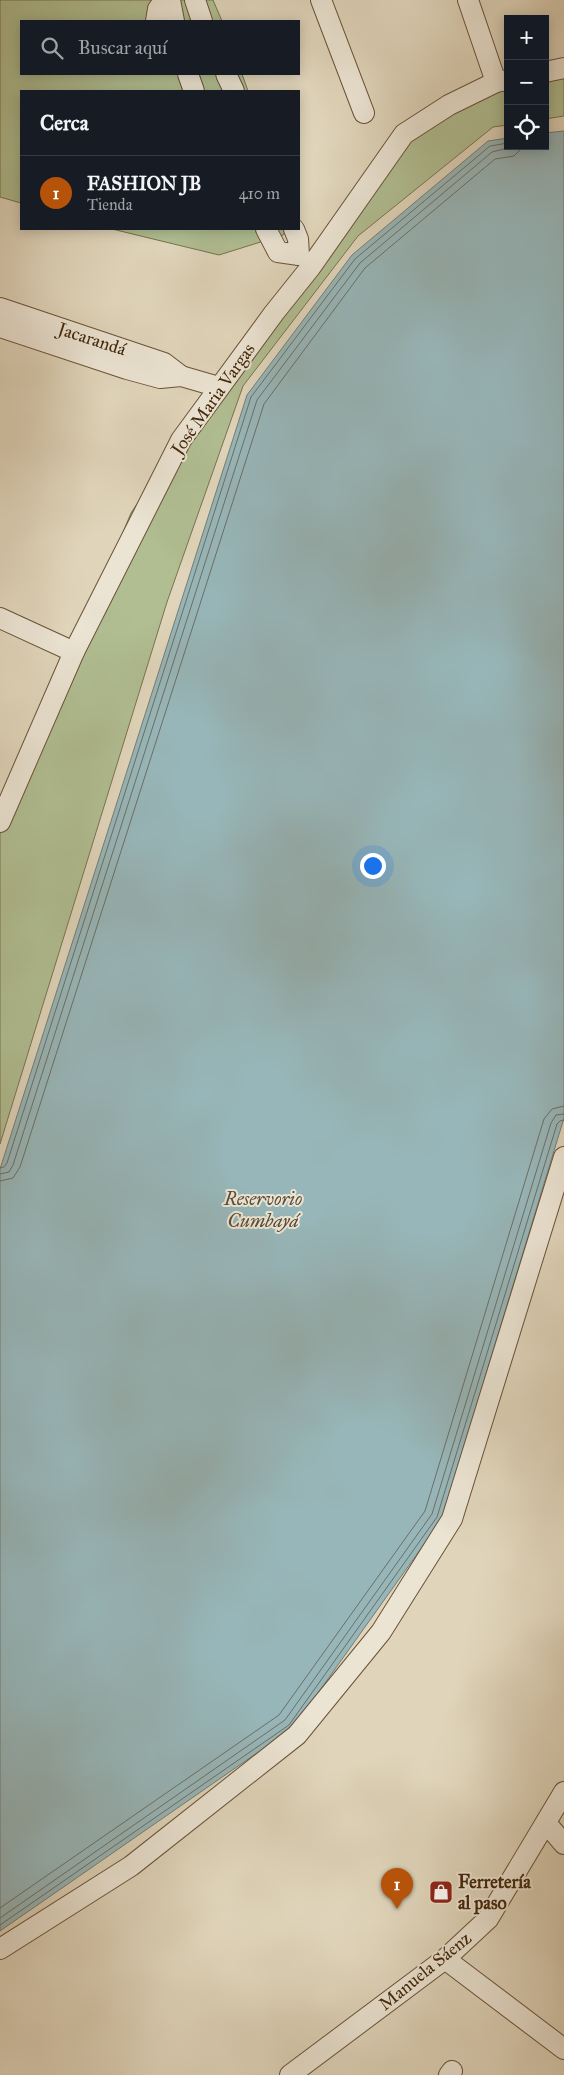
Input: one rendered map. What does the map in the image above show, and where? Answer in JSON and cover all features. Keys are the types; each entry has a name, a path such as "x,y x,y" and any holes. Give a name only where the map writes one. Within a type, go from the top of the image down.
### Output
{"street":[{"path":"156,20 158,10 165,0"},
{"path":"170,0 174,20"},
{"path":"195,0 202,20"},
{"path":"321,0 364,113"},
{"path":"468,0 502,81"},
{"path":"549,71 564,68"},
{"path":"188,75 194,90"},
{"path":"226,75 234,90"},
{"name":"José Maria Vargas","path":"0,822 74,652 181,440 274,313 305,262 404,134 450,105 502,81"},
{"path":"267,230 278,252 305,262"},
{"path":"294,230 305,262"},
{"name":"Jacarandá","path":"0,308 164,362 181,376"},
{"name":"Jacarandá","path":"0,327 127,369 160,378 181,376 218,387"},
{"path":"0,618 74,652"},
{"path":"0,1949 131,1866 297,1735 381,1632 452,1519 564,1157"},
{"name":"Manuela Sáenz","path":"290,2075 445,1959 488,1919 564,1792"},
{"path":"546,1823 564,1844"},
{"path":"445,1959 564,2049"}],"green space":[{"path":"0,0 213,0 222,20 20,20 20,75 242,75 248,90 20,90 20,203 0,197"},
{"path":"564,74 564,116 549,118 549,76"},
{"path":"504,85 504,126 493,127 358,236 243,386 167,602 0,1144 0,828 131,513 249,335 415,135"},
{"path":"116,230 286,230 283,235 219,255"}],"water":[{"name":"Reservorio Cumbayá","path":"564,131 564,1118 442,1519 293,1728 0,1931 0,1169 247,395 352,255 488,141 504,139 504,150 549,150 549,133"}],"place":[{"name":"Ferretería al paso","path":"441,1892"},
{"name":"FASHION JB","path":"397,1909"}]}
